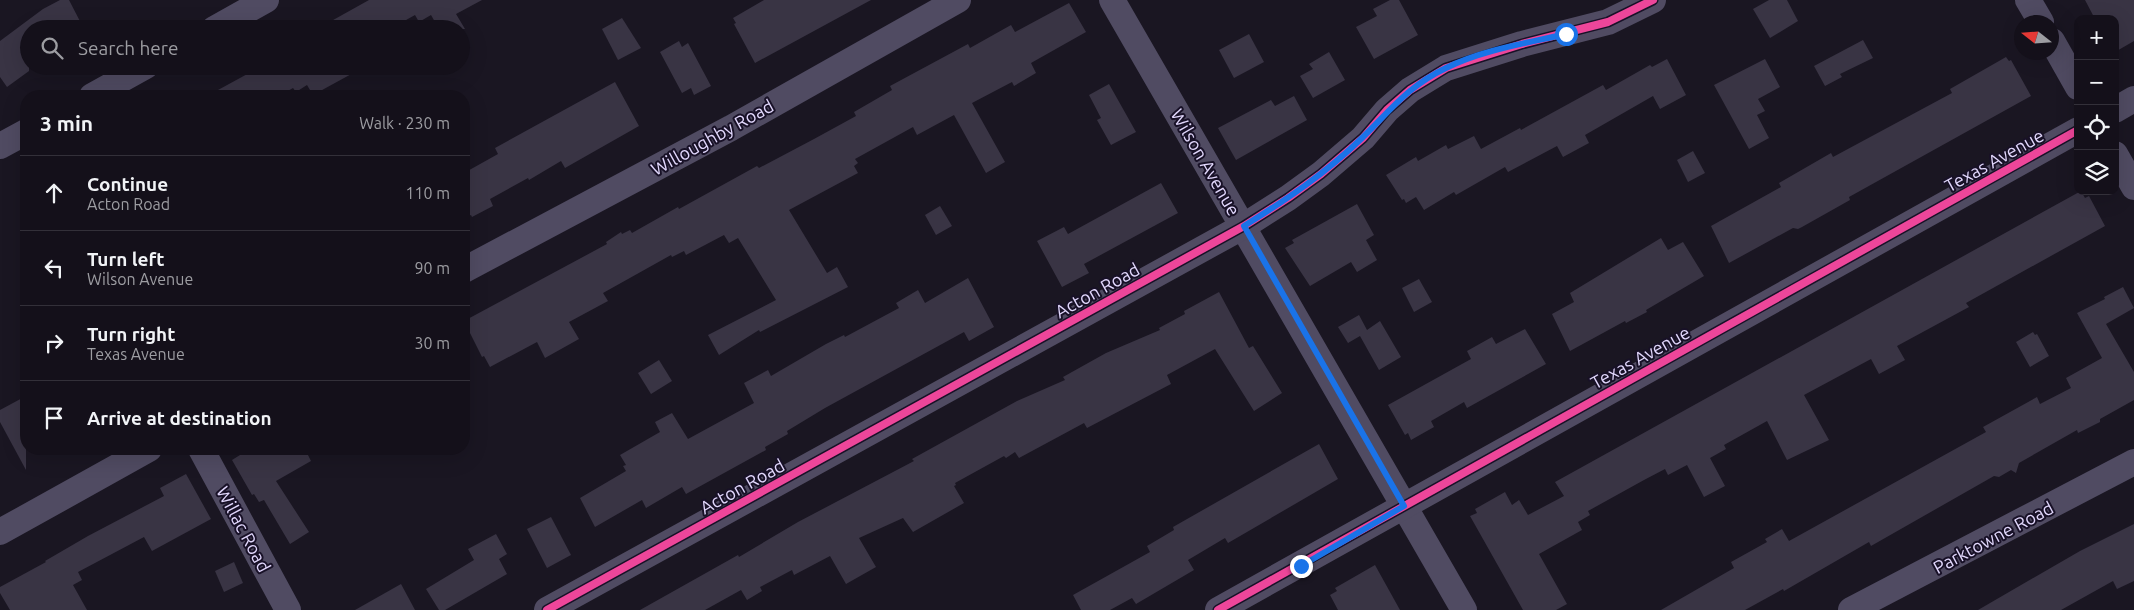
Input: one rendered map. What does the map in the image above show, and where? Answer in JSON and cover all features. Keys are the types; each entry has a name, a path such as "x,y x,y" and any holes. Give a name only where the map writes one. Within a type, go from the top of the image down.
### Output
{"street":[{"path":"230,20 266,0"},
{"name":"Willoughby Road","path":"470,267 731,128 958,0"},
{"name":"Wilson Avenue","path":"1112,0 1464,610"},
{"name":"Acton Road","path":"548,610 1244,226 1321,174 1362,138 1410,90 1446,68 1522,44 1608,22 1652,0"},
{"path":"2028,0 2037,15"},
{"path":"2059,53 2074,80"},
{"path":"103,90 130,75"},
{"path":"2119,108 2134,100"},
{"name":"Texas Avenue","path":"1218,610 1301,566 1404,506 2074,132"},
{"path":"0,146 20,135"},
{"path":"2119,161 2134,187"},
{"path":"0,532 138,455"},
{"name":"Willac Road","path":"204,455 288,610"},
{"name":"Parktowne Road","path":"1851,610 2134,462"}],"building":[{"path":"60,0 69,0 79,20 28,20"},
{"path":"369,0 482,0 456,14 460,20 434,20 431,15 422,20 418,20 415,15 406,20 333,20"},
{"path":"764,0 871,0 755,63 734,24 736,23 733,18"},
{"path":"1390,0 1399,0 1418,35 1374,59 1356,27 1377,16 1373,9"},
{"path":"1769,0 1787,0 1798,21 1770,38 1753,9"},
{"path":"2085,0 2134,0 2134,41 2119,50 2119,15 2093,15"},
{"path":"1069,3 1086,32 1031,63 1036,73 1014,86 1012,82 972,103 1005,162 986,173 954,115 917,135 913,127 855,159 858,163 854,166 858,173 789,210 827,273 837,267 848,287 760,332 759,330 719,355 708,335 776,300 738,238 729,243 724,235 686,255 684,251 672,257 671,255 603,293 608,301 569,322 579,339 545,358 537,342 490,367 484,356 482,357 470,333 470,318 607,244 606,242 621,232 622,234 630,230 632,233 678,207 679,209 757,166 759,168 856,116 854,112 892,90 890,86 968,44 970,48 1011,25 1015,32"},
{"path":"622,18 641,48 618,60 602,29"},
{"path":"20,26 20,75 24,75 7,87 0,77 0,41"},
{"path":"1249,34 1264,62 1234,78 1219,50"},
{"path":"1863,40 1873,58 1840,74 1842,77 1825,86 1814,66"},
{"path":"679,41 682,47 688,43 711,86 694,95 691,88 682,93 660,52"},
{"path":"1329,52 1345,80 1313,98 1300,76 1313,69 1309,64"},
{"path":"2006,57 2009,61 2011,60 2031,96 1849,197 1850,200 1802,227 1798,229 1793,228 1729,263 1711,226 1781,187 1779,183 1831,153 1833,157 1952,93 1950,89"},
{"path":"1667,59 1686,95 1660,109 1653,96 1585,135 1589,143 1563,157 1557,146 1508,172 1505,167 1456,195 1454,192 1424,210 1416,197 1406,203 1404,199 1402,200 1386,175 1416,157 1418,161 1446,145 1448,149 1474,136 1481,149 1520,128 1521,130 1603,85 1606,90 1650,65 1652,67"},
{"path":"1765,59 1780,87 1758,99 1765,111 1757,115 1769,138 1749,149 1714,85"},
{"path":"246,75 350,75 322,90 310,90 307,85 299,90 293,88 290,90 218,90"},
{"path":"615,82 639,126 565,168 561,161 529,180 528,178 490,199 493,206 472,217 470,215 470,170 498,154 495,148"},
{"path":"1109,84 1136,132 1111,145 1097,120 1101,118 1089,95"},
{"path":"1294,96 1307,120 1236,160 1218,128 1271,100 1275,106"},
{"path":"1693,151 1705,173 1688,182 1677,160"},
{"path":"1161,183 1178,213 1084,264 1089,273 1062,287 1037,241 1064,227 1068,234"},
{"path":"2074,195 2083,195 2085,198 2089,196 2105,226 1966,303 1969,307 1897,346 1905,360 1879,374 1871,359 1804,395 1829,440 1787,460 1767,421 1724,445 1726,449 1710,458 1725,486 1704,497 1687,465 1668,475 1665,469 1588,511 1590,515 1578,522 1582,530 1539,554 1567,604 1556,610 1523,610 1470,516 1477,513 1475,509 1505,492 1512,505 1519,500 1528,515 1564,496 1555,482"},
{"path":"1357,204 1374,235 1366,240 1377,260 1357,272 1351,262 1310,286 1285,248 1294,243 1292,240"},
{"path":"940,206 952,226 936,235 925,215"},
{"path":"1661,238 1668,250 1683,242 1704,276 1646,310 1647,312 1626,323 1625,321 1570,351 1552,314 1574,302 1570,293"},
{"path":"968,278 994,327 969,341 964,332 825,408 787,431 788,434 765,447 766,450 686,494 682,487 646,508 642,500 595,527 580,498 626,471 623,466 626,465 620,455 660,432 655,422 672,413 688,439 754,403 744,383 768,370 771,376 826,344 844,335 845,337 899,308 896,303 918,290 925,303"},
{"path":"1419,279 1432,302 1414,312 1402,288"},
{"path":"2123,287 2134,308 2106,324 2134,372 2134,400 2100,419 2100,422 2078,433 2077,430 2019,463 2016,473 2011,470 1999,477 1994,476 1871,546 1869,542 1784,591 1783,589 1745,610 1661,610 1734,568 1731,562 1767,542 1765,539 1782,529 1789,541 1986,432 1983,427 2037,397 2040,404 2071,388 2066,378 2102,358 2077,313 2105,299 2104,297"},
{"path":"1219,292 1249,348 1253,346 1282,393 1254,411 1215,349 1167,375 1171,384 1087,428 1084,423 1019,458 1015,452 1006,458 1004,456 955,483 956,485 954,486 964,503 913,532 903,518 859,538 876,567 846,584 830,556 794,575 792,570 760,587 762,591 747,600 741,590 705,610 640,610 738,555 739,557 798,522 914,461 912,459 1017,401 1065,380 1063,377 1106,353 1160,330 1159,328 1185,314 1184,311"},
{"path":"1359,315 1367,330 1380,321 1401,357 1379,370 1360,336 1348,343 1338,327"},
{"path":"1525,329 1546,364 1467,408 1464,402 1431,421 1434,427 1411,440 1408,433 1405,435 1388,405 1471,359 1467,351 1492,337 1496,344"},
{"path":"2033,332 2035,335 2037,334 2049,356 2030,367 2016,342"},
{"path":"659,360 672,381 651,394 638,373"},
{"path":"20,399 20,455 26,455 26,470 0,422 0,410"},
{"path":"1319,444 1338,479 1228,543 1225,538 1188,560 1194,570 1136,604 1132,598 1110,610 1081,610 1073,595 1150,552 1147,546 1174,530 1173,527"},
{"path":"240,455 308,455 311,461 276,481 309,532 290,544 264,500 259,502 254,494 252,495 232,460"},
{"path":"186,474 211,519 152,551 144,537 78,572 82,580 73,585 87,610 10,610 0,593 0,587 88,536 164,496 160,488"},
{"path":"551,517 571,555 547,568 527,529"},
{"path":"2134,524 2134,581 2117,589 2113,581 2061,610 1978,610 2080,551"},
{"path":"496,534 507,554 499,559 507,574 445,610 439,610 426,589 474,560 468,549"},
{"path":"234,562 243,583 224,592 215,571"},
{"path":"1375,565 1400,610 1338,610 1330,595 1337,591 1335,588"},
{"path":"401,584 415,610 355,610"}],"cycle path":[{"path":"547,610 1244,226 1321,174 1363,138 1387,110 1410,90 1446,68 1522,44 1608,22 1653,0"},
{"path":"1218,610 2074,132"}],"route":[{"path":"1301,566 1404,506 1244,226 1321,174 1362,138 1410,90 1446,68 1476,57 1566,34"}]}
